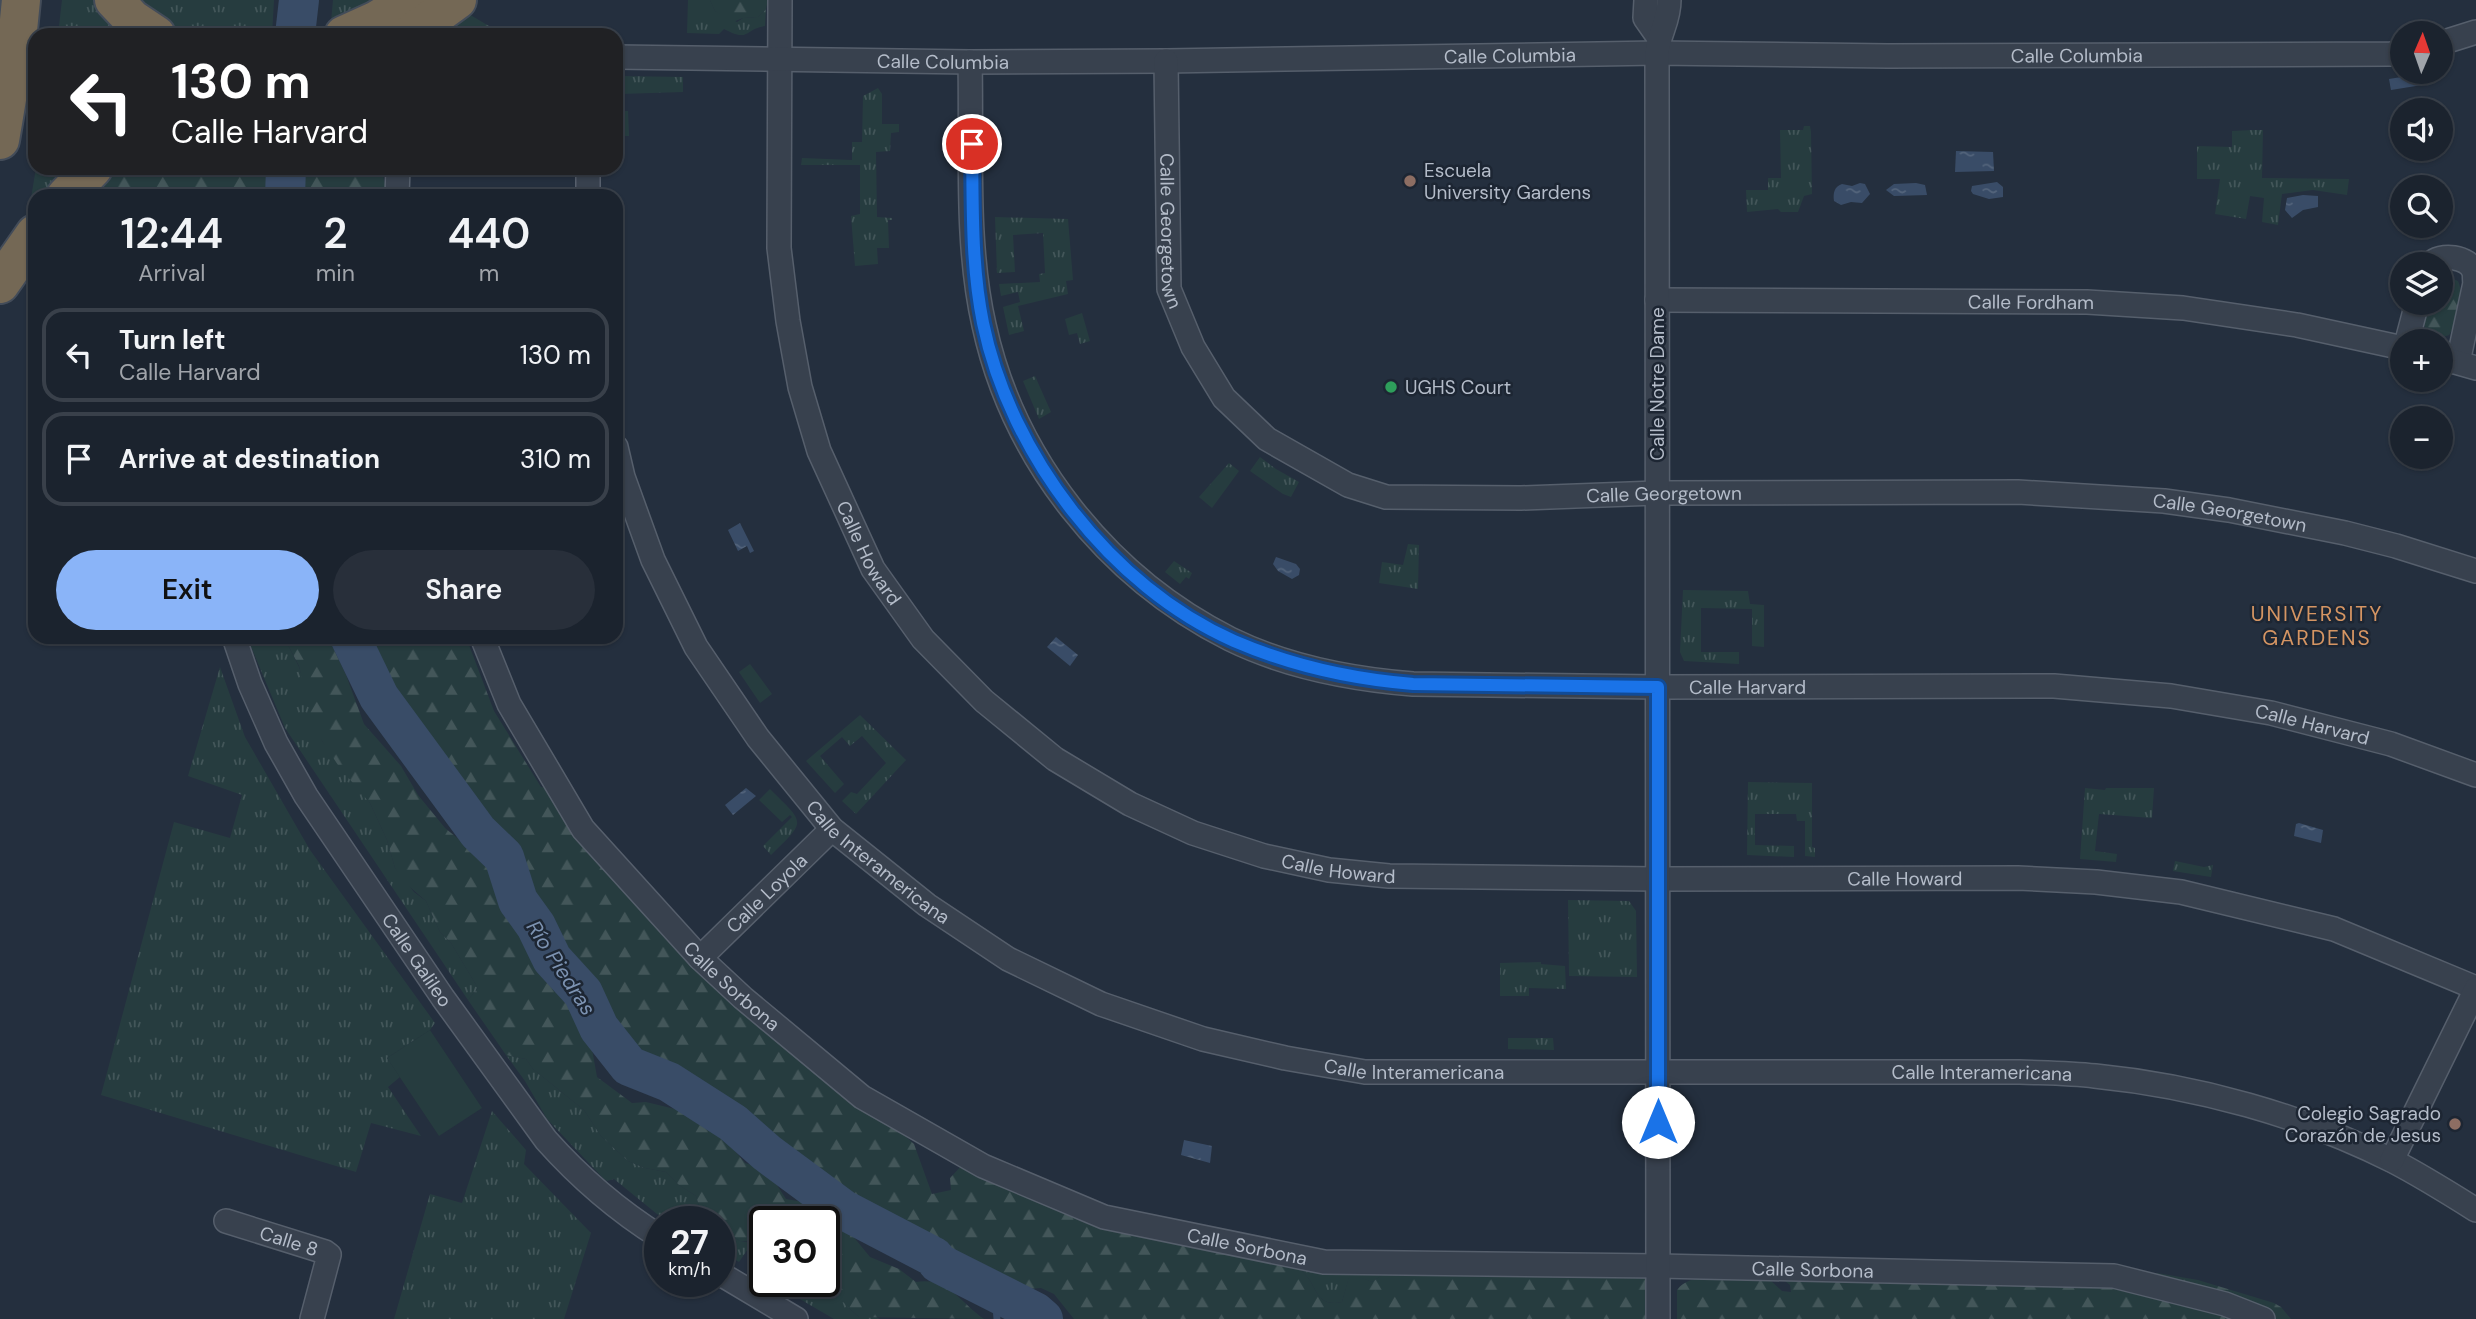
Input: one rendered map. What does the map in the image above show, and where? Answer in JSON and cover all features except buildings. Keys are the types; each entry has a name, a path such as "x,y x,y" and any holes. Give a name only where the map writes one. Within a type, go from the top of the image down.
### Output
{"highway":[{"path":"0,140 16,51 21,0"},
{"path":"114,0 132,19 146,28"},
{"path":"358,28 411,0"},
{"path":"419,28 457,0"},
{"path":"73,189 86,175"},
{"path":"0,284 28,244"}],"street":[{"name":"Calle Howard","path":"780,0 779,247 800,387 819,451 873,569 923,639 984,701 1055,759 1130,804 1193,833 1264,856 1329,870 1389,876 1657,879 2018,878 2096,882 2181,892 2334,929 2476,989"},
{"path":"1646,0 1646,18 1658,45"},
{"path":"1658,45 1669,16 1669,0"},
{"path":"2454,39 2476,32"},
{"name":"Calle Columbia","path":"623,57 971,62 1166,61 1658,45 1902,56 2390,54"},
{"name":"Calle Notre Dame","path":"1658,45 1658,1312"},
{"name":"Calle Georgetown","path":"1166,61 1169,289 1193,347 1224,398 1267,439 1348,485 1386,497 2018,492 2164,501 2229,510 2345,533 2476,571"},
{"name":"Calle Harvard","path":"971,62 973,254 984,324 992,358 1007,399 1030,446 1058,492 1122,565 1176,607 1232,640 1326,673 1413,684 1658,687 2054,686 2171,696 2285,716 2391,744 2476,775"},
{"path":"2453,258 2468,263 2474,271 2474,284 2458,363"},
{"name":"Calle Fordham","path":"1657,300 2087,302 2183,308 2297,324 2390,345"},
{"name":"Calle Interamericana","path":"623,473 653,561 696,647 758,737 832,829 927,905 1008,959 1101,1004 1203,1039 1285,1058 1365,1072 2020,1072 2095,1076 2174,1088 2244,1105 2314,1127 2392,1160 2476,1210"},
{"name":"Calle Galileo","path":"236,644 250,684 276,743 300,785 443,998 546,1140 565,1161 644,1227"},
{"name":"Calle Sorbona","path":"485,644 509,704 583,829 700,958 743,998 862,1097 983,1166 1104,1217 1324,1262 2114,1276 2225,1304 2263,1319"},
{"name":"Calle Loyola","path":"700,958 832,829"},
{"path":"2392,1160 2476,989"},
{"name":"Calle 8","path":"226,1221 329,1255 312,1319"},
{"path":"735,1283 796,1319"}],"green space":[{"path":"62,0 105,0 134,28 59,28"},
{"path":"130,0 274,0 272,28 171,28 144,14"},
{"path":"333,0 386,0 331,22"},
{"path":"688,0 710,0 715,11 737,22 743,18 758,17 766,9 765,26 743,35 724,29 719,34 687,33"},
{"path":"710,0 768,0 766,9 758,17 733,22 715,11"},
{"path":"467,13 492,28 444,28"},
{"path":"623,76 683,77 683,92 623,94"},
{"path":"878,88 882,94 882,124 899,124 899,132 891,133 890,151 876,152 877,217 892,218 888,220 889,248 877,248 878,264 855,266 851,216 860,214 860,165 801,165 802,158 852,160 852,142 862,142 863,96"},
{"path":"623,111 628,111 629,136 623,136"},
{"path":"1804,126 1810,126 1811,132 1812,194 1804,196 1798,212 1781,212 1778,209 1747,212 1746,190 1768,190 1768,178 1781,178 1780,130 1803,130"},
{"path":"2263,130 2262,178 2349,179 2347,195 2313,190 2282,194 2278,225 2262,222 2264,198 2250,196 2246,219 2215,214 2220,179 2197,179 2197,146 2232,147 2232,131"},
{"path":"35,175 70,175 58,189 32,189"},
{"path":"109,175 273,175 270,189 94,189"},
{"path":"383,175 386,189 300,189 306,176"},
{"path":"995,217 1068,219 1073,280 1066,281 1068,294 1018,306 1024,331 1009,335 1003,307 1020,302 1018,292 1001,296 999,284 1040,282 1039,274 1045,273 1043,233 1013,235 1015,272 997,273"},
{"path":"2453,279 2458,281 2461,301 2452,329 2426,329 2424,316 2453,315"},
{"path":"1082,313 1090,341 1080,344 1077,333 1069,335 1065,319"},
{"path":"1035,376 1051,412 1039,419 1023,381"},
{"path":"1260,457 1299,482 1291,497 1250,471"},
{"path":"1229,463 1239,471 1212,508 1199,497"},
{"path":"1408,544 1419,545 1418,589 1379,583 1382,562 1403,565"},
{"path":"1174,561 1192,573 1189,579 1186,577 1180,584 1165,572"},
{"path":"1683,590 1748,591 1750,604 1764,605 1764,647 1752,646 1752,609 1701,608 1701,652 1739,652 1739,664 1684,661 1680,652"},
{"path":"250,644 288,645 299,667 322,741 370,803 387,840 395,868 414,892 426,901 440,932 451,943 478,988 468,1000 285,728"},
{"path":"286,644 331,644 364,724 401,766 418,795 445,828 467,846 477,844 490,854 498,870 501,906 537,961 581,1018 592,1049 597,1077 632,1103 646,1102 708,1117 729,1137 735,1151 745,1163 767,1170 786,1199 818,1206 749,1206 749,1242 740,1241 735,1238 735,1206 699,1206 696,1196 666,1172 628,1161 601,1136 584,1110 533,1069 526,1059 506,1055 468,1000 478,988 451,943 440,932 426,901 404,882 395,868 387,840 370,803 340,768 322,741 312,721 299,666"},
{"path":"372,644 469,644 494,711 541,787 568,791 568,816 914,1144 932,1194 951,1190 950,1178 965,1162 1295,1264 1319,1296 1330,1303 1342,1302 1350,1273 1372,1282 1385,1273 1650,1275 1650,1319 1074,1319 1054,1294 1041,1288 1011,1290 1000,1283 980,1278 960,1282 916,1256 873,1241 859,1231 836,1195 789,1160 734,1109 718,1107 706,1101 697,1083 682,1070 645,1054 607,1026 592,994 566,961 557,956 552,928 526,887 510,852 497,855 483,840 484,821 439,750 425,739 378,662"},
{"path":"750,664 772,694 760,703 739,672"},
{"path":"220,667 245,737 310,850 435,1023 430,1030 387,1058 400,1077 388,1087 421,1136 371,1123 356,1172 101,1095 174,822 230,838 242,795 188,776"},
{"path":"860,715 906,760 856,814 842,801 851,792 857,794 886,763 862,736 850,746 842,737 820,756 844,784 835,793 806,761"},
{"path":"1748,782 1812,783 1812,847 1815,848 1815,857 1805,856 1805,821 1797,821 1796,814 1755,814 1755,845 1794,846 1794,857 1747,855"},
{"path":"2085,788 2154,788 2152,818 2099,814 2095,851 2117,854 2116,862 2080,859"},
{"path":"770,789 790,809 797,822 791,835 771,855 763,846 792,817 790,815 782,822 759,800"},
{"path":"2175,861 2204,867 2213,865 2211,877 2173,871"},
{"path":"1568,900 1629,901 1636,911 1637,977 1569,976"},
{"path":"1541,962 1565,966 1566,989 1529,988 1529,996 1500,996 1500,963"},
{"path":"430,1030 482,1108 439,1136 387,1058"},
{"path":"1508,1038 1553,1038 1554,1050 1508,1049"},
{"path":"506,1055 526,1059 533,1069 584,1110 601,1136 628,1161 666,1172 696,1196 699,1206 647,1206 614,1179 607,1181 547,1119"},
{"path":"492,1111 526,1150 524,1164 591,1233 564,1319 394,1319 430,1194 462,1203"},
{"path":"840,1221 870,1257 899,1269 916,1282 927,1281 945,1287 984,1319 859,1317 839,1298"},
{"path":"735,1238 749,1242 749,1247 739,1262 735,1260"},
{"path":"1295,1264 1385,1273 1372,1282 1350,1274 1342,1302 1330,1303 1319,1296"},
{"path":"2157,1273 2198,1280 2274,1303 2291,1319 1677,1319 1677,1290 1688,1281 1702,1278 1769,1279 1782,1291 1791,1292 1790,1285 1784,1280"},
{"path":"796,1297 838,1297 859,1317 880,1319 834,1319"}],"water":[{"path":"2389,79 2390,84 2422,85 2391,90"},
{"path":"1956,151 1993,152 1994,171 1955,172"},
{"path":"1997,182 2003,187 2003,197 1989,199 1971,191 1972,186"},
{"path":"1865,184 1870,194 1862,203 1841,205 1834,201 1839,185 1852,186"},
{"path":"1894,184 1925,185 1927,195 1894,196 1886,190"},
{"path":"2318,196 2318,207 2303,210 2292,218 2285,210 2287,198"},
{"path":"740,523 754,551 750,553 747,546 738,551 728,530"},
{"path":"1276,557 1296,564 1300,569 1299,575 1292,579 1278,571 1273,564"},
{"path":"1056,637 1078,655 1070,666 1047,647"},
{"path":"746,788 756,796 733,815 725,805"},
{"path":"2296,824 2323,830 2321,843 2294,836"},
{"path":"1184,1140 1212,1146 1210,1163 1181,1155"}],"waterway":[{"name":"Río Piedras","path":"296,28 299,0"},
{"name":"Río Piedras","path":"285,189 286,175"},
{"name":"Río Piedras","path":"353,644 379,697 478,832 504,857 518,901 536,926 552,959 583,993 599,1028 629,1066 669,1082 733,1123 767,1153 844,1210 934,1257 938,1263 1035,1312 1043,1319"},
{"path":"995,1292 997,1319"}],"place":[{"name":"Escuela University Gardens","path":"1410,181"},
{"name":"UGHS Court","path":"1391,387"},
{"name":"Colegio Sagrado Corazón de Jesus","path":"2455,1124"}],"district":[{"name":"UNIVERSITY GARDENS","path":"2317,626"}],"route":[{"path":"972,144 973,254 977,288 992,358 1007,399 1030,446 1058,492 1122,565 1153,590 1232,640 1326,673 1413,684 1658,687 1658,1122"}]}
